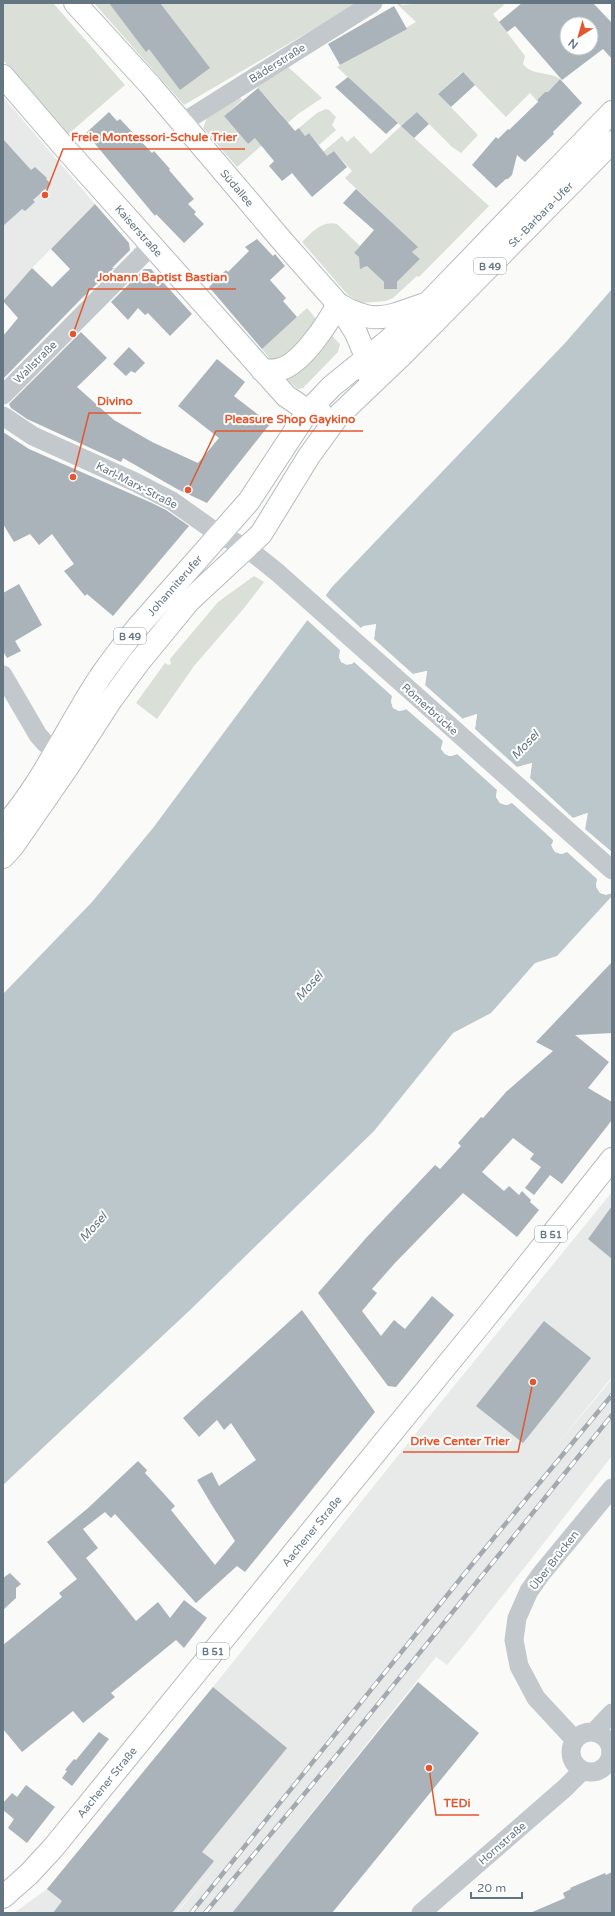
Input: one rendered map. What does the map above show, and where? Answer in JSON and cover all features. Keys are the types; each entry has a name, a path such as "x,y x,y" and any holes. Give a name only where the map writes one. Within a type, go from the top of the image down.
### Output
{"main road":[{"name":"Südallee","path":"75,3 150,85 284,243 338,304 350,320 367,359 367,389"},
{"name":"Kaiserstraße","path":"3,76 286,396 308,411 338,416"},
{"name":"St.-Barbara-Ufer","path":"367,359 428,303 612,112"},
{"name":"St.-Barbara-Ufer","path":"367,389 612,142"},
{"path":"262,370 281,370 293,362 320,333 338,304 355,314 367,317 379,317 428,303"},
{"name":"Johanniterufer","path":"3,828 24,802 100,677 122,646 220,535 257,490 292,432 308,411 332,386 367,359"},
{"name":"Johanniterufer","path":"3,857 13,846 116,694 189,601 261,534 309,456 338,416 367,389"},
{"path":"57,750 72,751 81,746"},
{"name":"Aachener Straße","path":"3,1897 29,1874 53,1848 491,1311 612,1159"}],"street":[{"name":"Bäderstraße","path":"182,123 373,3"},
{"name":"Wallstraße","path":"3,395 152,245"},
{"name":"Karl-Marx-Straße","path":"3,416 33,436 135,482 172,501 220,535 247,548"},
{"name":"Römerbrücke","path":"247,548 275,570 612,870"},
{"path":"3,675 38,735 45,743 57,750"},
{"name":"Über Brücken","path":"575,1740 536,1698 519,1666 514,1640 517,1618 529,1591 537,1580 612,1488"},
{"path":"594,1732 612,1713"},
{"path":"594,1732 608,1740 611,1747 607,1775 582,1771 577,1767 571,1757 571,1751 575,1740 584,1733 594,1732"},
{"name":"Hornstraße","path":"422,1913 565,1788 582,1771"}],"shaded area":[{"path":"3,3 53,3 125,85 66,136 3,60"},
{"path":"94,3 358,3 184,105"},
{"path":"399,3 402,5 423,3 502,3 504,5 493,14 525,56 523,64 531,70 560,79 548,92 545,92 538,99 538,102 530,93 506,117 462,72 438,94 478,135 461,153 452,147 417,112 401,126 337,67 416,22 397,4"},
{"path":"286,65 322,98 298,114 237,167 203,128 207,118 239,96 242,100 224,116 248,144 282,115 257,87 264,80"},
{"path":"3,97 95,204 32,268 3,301"},
{"path":"326,109 336,117 332,125 336,130 319,145 309,133 305,136 299,128 317,113"},
{"path":"401,126 489,206 419,277 417,276 393,298 386,301 361,303 348,295 302,242 306,238 322,225 332,223 337,224 360,246 354,253 361,259 360,266 363,268 367,266 384,282 384,289 397,282 420,259 412,252 417,247 345,178 352,171 334,151 322,161 318,156 342,136 347,142 354,136 371,154"},
{"path":"307,308 321,325 274,364 262,349"},
{"path":"328,332 340,344 338,352 303,388 298,389 286,379 297,369"},
{"path":"254,576 264,582 245,607 194,666 157,719 136,703 165,663 168,665 171,664 170,659 218,602"},
{"path":"612,1192 612,1377 554,1448 612,1379 612,1456 463,1646 447,1665 436,1657 232,1913 177,1913 224,1855 176,1913 14,1913 47,1889 213,1687 441,1402"}],"water":[{"name":"Mosel","path":"612,289 612,866 596,883 602,894 612,893 612,896 557,956 535,963 491,1013 453,1033 374,1131 189,1311 3,1485 3,994 92,902 153,828 332,587 566,342","holes":["376,624 374,639 352,664 344,663 339,658 341,650 363,626","427,671 425,685 405,710 399,711 393,708 391,702 393,696 413,674","477,714 475,728 457,754 452,756 445,754 441,749 443,741 464,718","532,763 530,776 510,804 506,805 500,803 496,797 497,790 518,767","587,813 585,829 567,852 562,854 555,852 551,845 573,818"]}],"pier":[{"path":"324,594 361,628 376,624 374,639 413,674 427,671 425,685 463,719 477,714 475,729 517,767 532,763 530,778 573,818 588,813 585,829 612,852 612,869 598,883 601,892 606,893 612,891 612,893 606,895 600,893 596,887 597,879 567,852 561,854 555,852 552,847 553,840 512,803 506,805 500,803 496,797 497,790 457,754 449,756 445,754 441,749 443,741 406,709 399,711 393,708 391,701 392,696 354,662 347,665 341,662 339,656 340,650 306,619","holes":["374,626 372,638 353,661 347,663 344,662 341,656 342,651 362,629","425,674 424,684 405,707 399,709 394,707 394,697 414,676","475,717 473,727 455,752 447,753 443,748 444,742 465,720","530,766 528,776 510,801 501,801 498,797 499,791 518,769","585,816 583,828 565,851 557,851 553,845 575,819"]}],"building":[{"path":"109,3 160,3 210,68 180,90 149,49 146,52"},
{"path":"522,3 593,3 612,23 612,59 603,49 599,52 599,16 559,16 559,56 594,56 562,80 515,26 507,32 499,22"},
{"path":"394,6 407,29 340,65 328,44"},
{"path":"463,72 475,85 451,107 438,94"},
{"path":"348,77 398,123 386,134 335,87"},
{"path":"560,79 582,103 553,132 554,134 525,162 517,155 512,175 496,188 472,165 496,137 498,139 508,129 509,130 538,102 538,99 545,92 548,92"},
{"path":"258,88 295,131 299,128 305,136 309,133 327,156 334,151 347,167 312,197 292,173 282,181 269,166 274,161 255,138 248,144 224,116"},
{"path":"109,112 117,121 120,119 152,153 154,151 194,199 188,204 196,212 194,214 204,224 184,243 156,214 155,216 86,133"},
{"path":"417,112 429,124 414,138 401,126"},
{"path":"3,139 31,170 35,167 51,184 33,200 35,202 25,211 22,209 3,226"},
{"path":"356,189 418,247 412,252 420,259 397,282 397,289 384,289 384,282 367,266 360,269 359,257 354,253 374,230 343,203"},
{"path":"95,204 129,243 130,250 112,268 114,268 81,299 3,379 3,336 18,318 3,301 32,268 52,287 70,269 51,249"},
{"path":"257,239 273,256 275,254 285,266 270,280 286,298 283,301 297,317 262,349 209,287 226,270 228,272 249,251 245,247"},
{"path":"144,269 151,269 192,314 170,336 148,313 145,315 138,308 128,320 111,302"},
{"path":"81,332 107,358 77,387 114,420 152,442 198,463 219,438 178,406 217,359 245,382 234,396 270,424 207,503 177,489 123,458 121,462 27,419 11,408 9,404"},
{"path":"129,347 145,363 135,373 131,371 126,376 113,364"},
{"path":"3,432 29,449 166,510 189,526 113,616 87,594 85,596 64,571 74,564 52,534 39,545 30,534 14,542 3,524"},
{"path":"19,584 42,625 15,641 21,651 7,658 3,651 3,593"},
{"path":"612,962 612,1033 575,1035 609,1062 588,1088 612,1102 612,1120 562,1184 550,1175 534,1195 525,1188 541,1167 530,1159 534,1154 513,1138 482,1172 504,1191 509,1186 519,1195 522,1191 531,1200 530,1202 539,1210 517,1237 463,1193 372,1289 377,1293 362,1311 381,1336 394,1320 405,1329 432,1296 454,1315 396,1387 388,1386 318,1293 366,1238 435,1165 440,1169 461,1146 458,1143 481,1117 483,1118 507,1091 553,1051 536,1042"},
{"path":"612,1206 612,1259 588,1239"},
{"path":"302,1310 375,1412 245,1572 237,1566 196,1603 115,1514 111,1518 105,1512 83,1529 98,1548 86,1558 136,1621 158,1602 170,1618 184,1600 207,1618 184,1648 176,1640 111,1693 115,1697 83,1723 73,1711 22,1752 3,1729 3,1645 62,1597 59,1593 77,1579 47,1542 87,1509 138,1461 147,1470 145,1473 175,1506 171,1510 215,1565 235,1541 197,1480 212,1472 219,1486 256,1460 231,1423 224,1430 217,1420 199,1437 183,1418"},
{"path":"544,1321 591,1358 523,1443 476,1406"},
{"path":"10,1573 21,1584 16,1588 16,1598 3,1610 3,1578"},
{"path":"418,1682 479,1733 332,1913 232,1913"},
{"path":"213,1687 287,1748 202,1852 214,1861 172,1913 53,1913 62,1901 47,1889"},
{"path":"99,1732 109,1739 72,1786 62,1778 67,1771 65,1770 74,1759 76,1760"},
{"path":"26,1785 55,1807 27,1843 8,1828 14,1819 3,1810 3,1803 12,1793 17,1797"},
{"path":"612,1872 612,1913 530,1913 565,1898 563,1893 571,1889 570,1888 605,1873 606,1875"}],"railway":[{"path":"191,1913 474,1562 612,1395"},
{"path":"205,1913 341,1750 612,1415"}],"place":[{"name":"Freie Montessori-Schule Trier","path":"45,195"},
{"name":"Johann Baptist Bastian","path":"73,334"},
{"name":"Divino","path":"73,477"},
{"name":"Pleasure Shop Gaykino","path":"188,490"},
{"name":"Drive Center Trier","path":"533,1382"},
{"name":"TEDi","path":"429,1768"}]}
